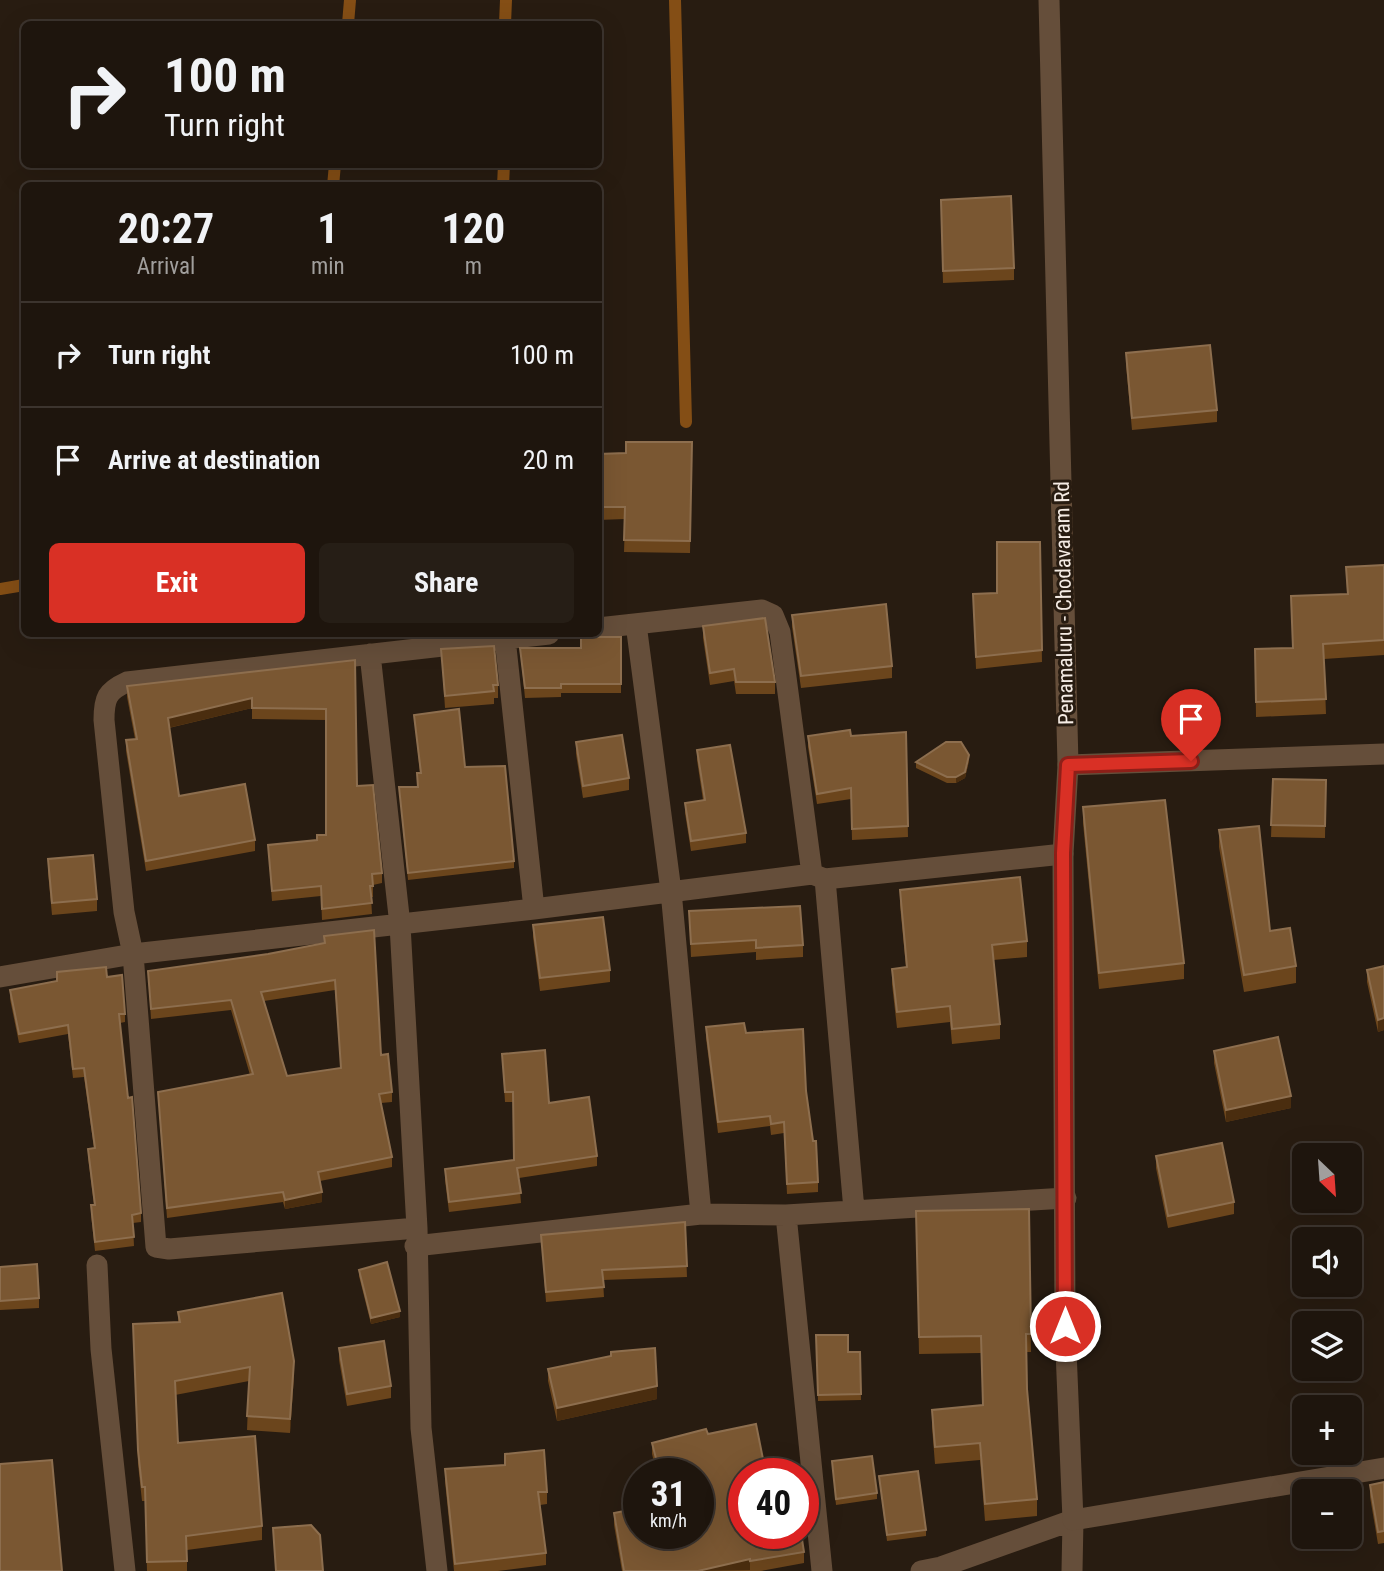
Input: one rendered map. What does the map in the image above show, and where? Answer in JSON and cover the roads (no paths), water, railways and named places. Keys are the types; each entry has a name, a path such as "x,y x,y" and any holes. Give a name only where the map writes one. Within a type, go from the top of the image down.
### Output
{"street":[{"name":"Penamaluru - Chodavaram Rd","path":"1049,0 1068,765 1063,853 1065,1326 1073,1520 1072,1571"},
{"path":"602,628 762,610 773,615 779,632 819,876 854,1210"},
{"path":"636,624 671,891 701,1214"},
{"path":"516,637 127,682 111,689 104,699 124,912 133,954 156,1247 169,1249 416,1237 701,1214 786,1215 1066,1198"},
{"path":"505,638 534,909"},
{"path":"370,654 400,925 416,1237 421,1428 436,1571"},
{"path":"1068,765 1384,754"},
{"path":"0,977 133,954 400,925 671,891 1063,853"},
{"path":"786,1215 822,1571"},
{"path":"97,1265 101,1349 125,1571"},
{"path":"921,1571 942,1567 1073,1520 1384,1468"}],"waterway":[{"path":"348,21 350,0"},
{"path":"505,21 506,0"},
{"path":"675,0 686,422"},
{"path":"333,182 335,168"},
{"path":"503,182 504,168"},
{"path":"0,589 21,586"}]}
